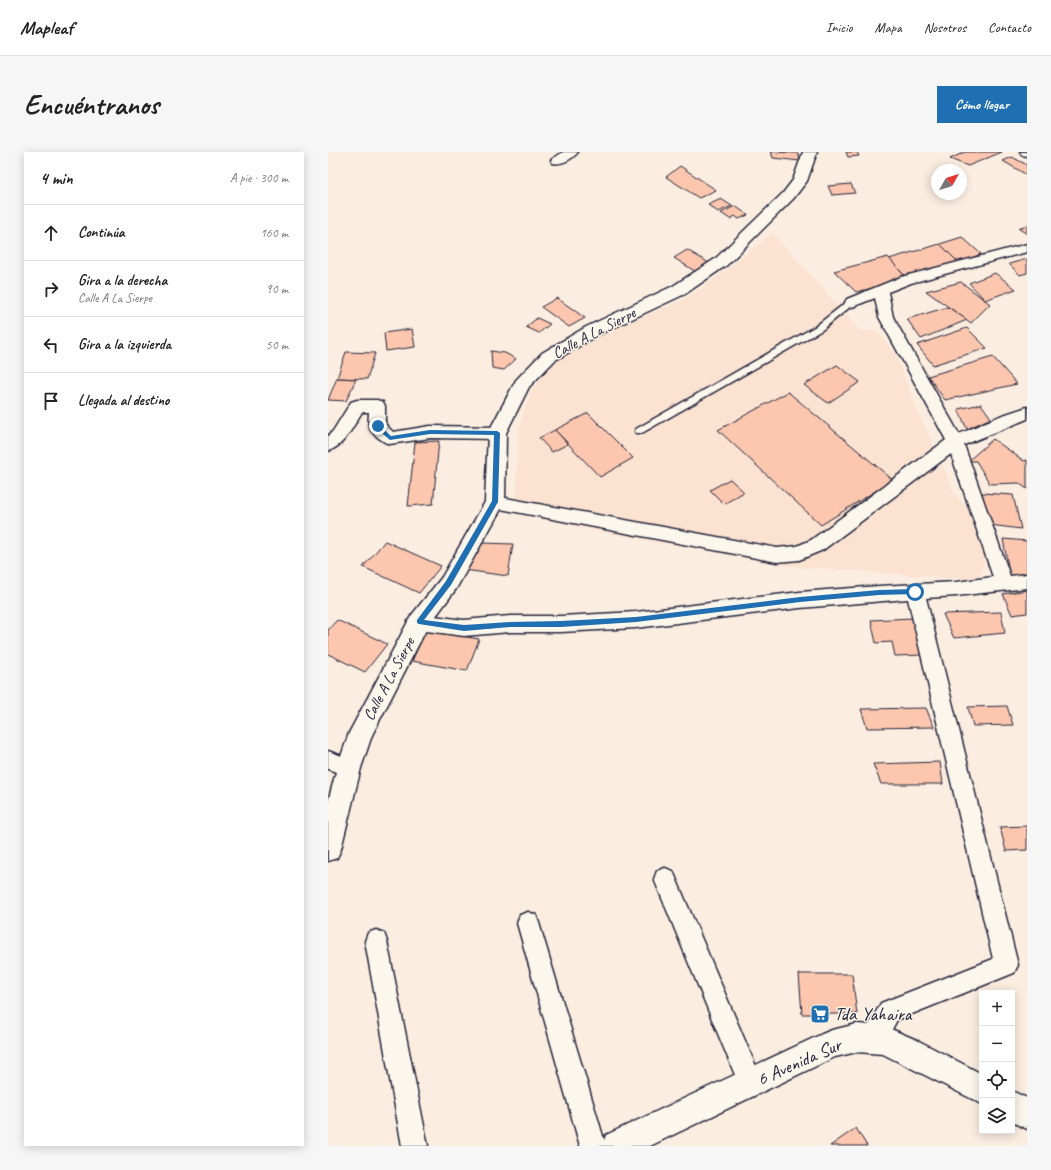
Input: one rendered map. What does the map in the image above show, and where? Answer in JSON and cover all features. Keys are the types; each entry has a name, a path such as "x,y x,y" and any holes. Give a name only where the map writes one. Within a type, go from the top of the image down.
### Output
{"street":[{"path":"557,160 572,152"},
{"name":"Calle A La Sierpe","path":"328,849 349,768 361,733 419,622 448,583 495,502 497,433 522,384 548,357 592,331 678,290 721,262 788,196 800,181 810,152"},
{"path":"852,302 881,292 906,280 1027,248"},
{"path":"881,292 886,317 955,442 1004,583"},
{"path":"328,445 339,435 357,406 377,406 378,426 390,438 430,432 497,433"},
{"path":"495,502 777,555 799,553 817,545 955,442 1006,420 1027,413"},
{"path":"419,622 464,628 510,624 561,624 629,620 800,600 879,593 956,590 1027,581"},
{"path":"873,1039 889,1011 1006,965 915,592"},
{"path":"328,760 349,768"},
{"path":"665,879 751,1083"},
{"path":"528,923 593,1146"},
{"path":"376,940 415,1146"},
{"name":"6 Avenida Sur","path":"617,1146 832,1044 857,1038 884,1040 909,1051 979,1088"},
{"path":"1015,1108 1027,1114"}],"lane":[{"path":"639,431 819,328 852,302"}],"shaded area":[{"path":"772,233 860,331 872,331 880,335 895,353 915,405 955,494 989,534 980,580 788,566 588,529 516,513 518,432 531,390 554,362 579,344 683,300 714,280"}],"building":[{"path":"771,152 798,153 800,161 773,158"},
{"path":"846,152 857,152 859,156 848,157"},
{"path":"965,152 1002,152 968,166 967,164 950,159"},
{"path":"1012,157 1027,165 1027,175 1003,161"},
{"path":"680,166 716,190 699,198 666,177"},
{"path":"851,184 855,193 832,195 828,186"},
{"path":"721,199 732,206 718,212 708,205"},
{"path":"735,206 748,215 739,219 735,216 730,219 721,213"},
{"path":"1027,225 1027,234 1018,228"},
{"path":"962,237 981,254 959,263 940,244"},
{"path":"940,244 959,263 905,276 889,259"},
{"path":"687,250 714,266 701,275 674,258"},
{"path":"888,257 908,280 856,292 834,271"},
{"path":"1027,259 1027,273 1020,275 1009,264"},
{"path":"995,273 1016,289 985,300 969,283"},
{"path":"961,282 990,304 971,323 926,291"},
{"path":"557,298 585,318 569,327 541,307"},
{"path":"948,307 967,320 921,339 907,319"},
{"path":"537,318 550,324 539,333 526,327"},
{"path":"967,328 987,348 933,365 917,345"},
{"path":"412,329 415,347 386,351 384,333"},
{"path":"491,351 505,353 516,359 504,370 492,368"},
{"path":"346,352 375,353 367,379 337,378"},
{"path":"993,357 1017,384 945,400 928,376"},
{"path":"837,365 860,382 828,403 804,385"},
{"path":"337,378 356,379 346,401 328,400"},
{"path":"788,392 893,480 821,525 718,430"},
{"path":"981,404 991,418 967,429 958,409"},
{"path":"588,413 633,458 600,477 555,430"},
{"path":"555,430 568,444 552,452 539,438"},
{"path":"993,439 1024,461 1027,460 1027,489 1019,483 990,484 976,461 968,461"},
{"path":"439,441 433,504 408,506 415,442"},
{"path":"730,479 744,492 724,504 710,490"},
{"path":"982,493 1013,495 1021,529 990,525"},
{"path":"1003,539 1027,541 1027,574 1010,577"},
{"path":"385,541 441,566 419,593 363,567"},
{"path":"481,543 513,544 508,576 464,570"},
{"path":"1027,590 1027,613 1012,615 1003,594"},
{"path":"1001,612 1005,633 954,638 943,614"},
{"path":"913,618 922,655 895,656 892,642 876,643 871,620"},
{"path":"337,620 387,644 365,672 328,654 328,630"},
{"path":"426,630 479,639 467,671 412,661"},
{"path":"1007,706 1013,725 973,726 968,707"},
{"path":"926,708 934,727 867,728 861,709"},
{"path":"940,762 943,784 881,784 873,764"},
{"path":"1027,826 1027,850 1006,851 1000,827"},
{"path":"799,974 852,974 857,1014 802,1014"},
{"path":"856,1128 867,1146 830,1146"}],"place":[{"name":"Tda Yahaira","path":"820,1014"}],"route":[{"path":"378,426 390,438 430,432 497,433 495,502 448,583 419,622 464,628 510,624 561,624 636,620 800,600 879,593 915,592"}]}
